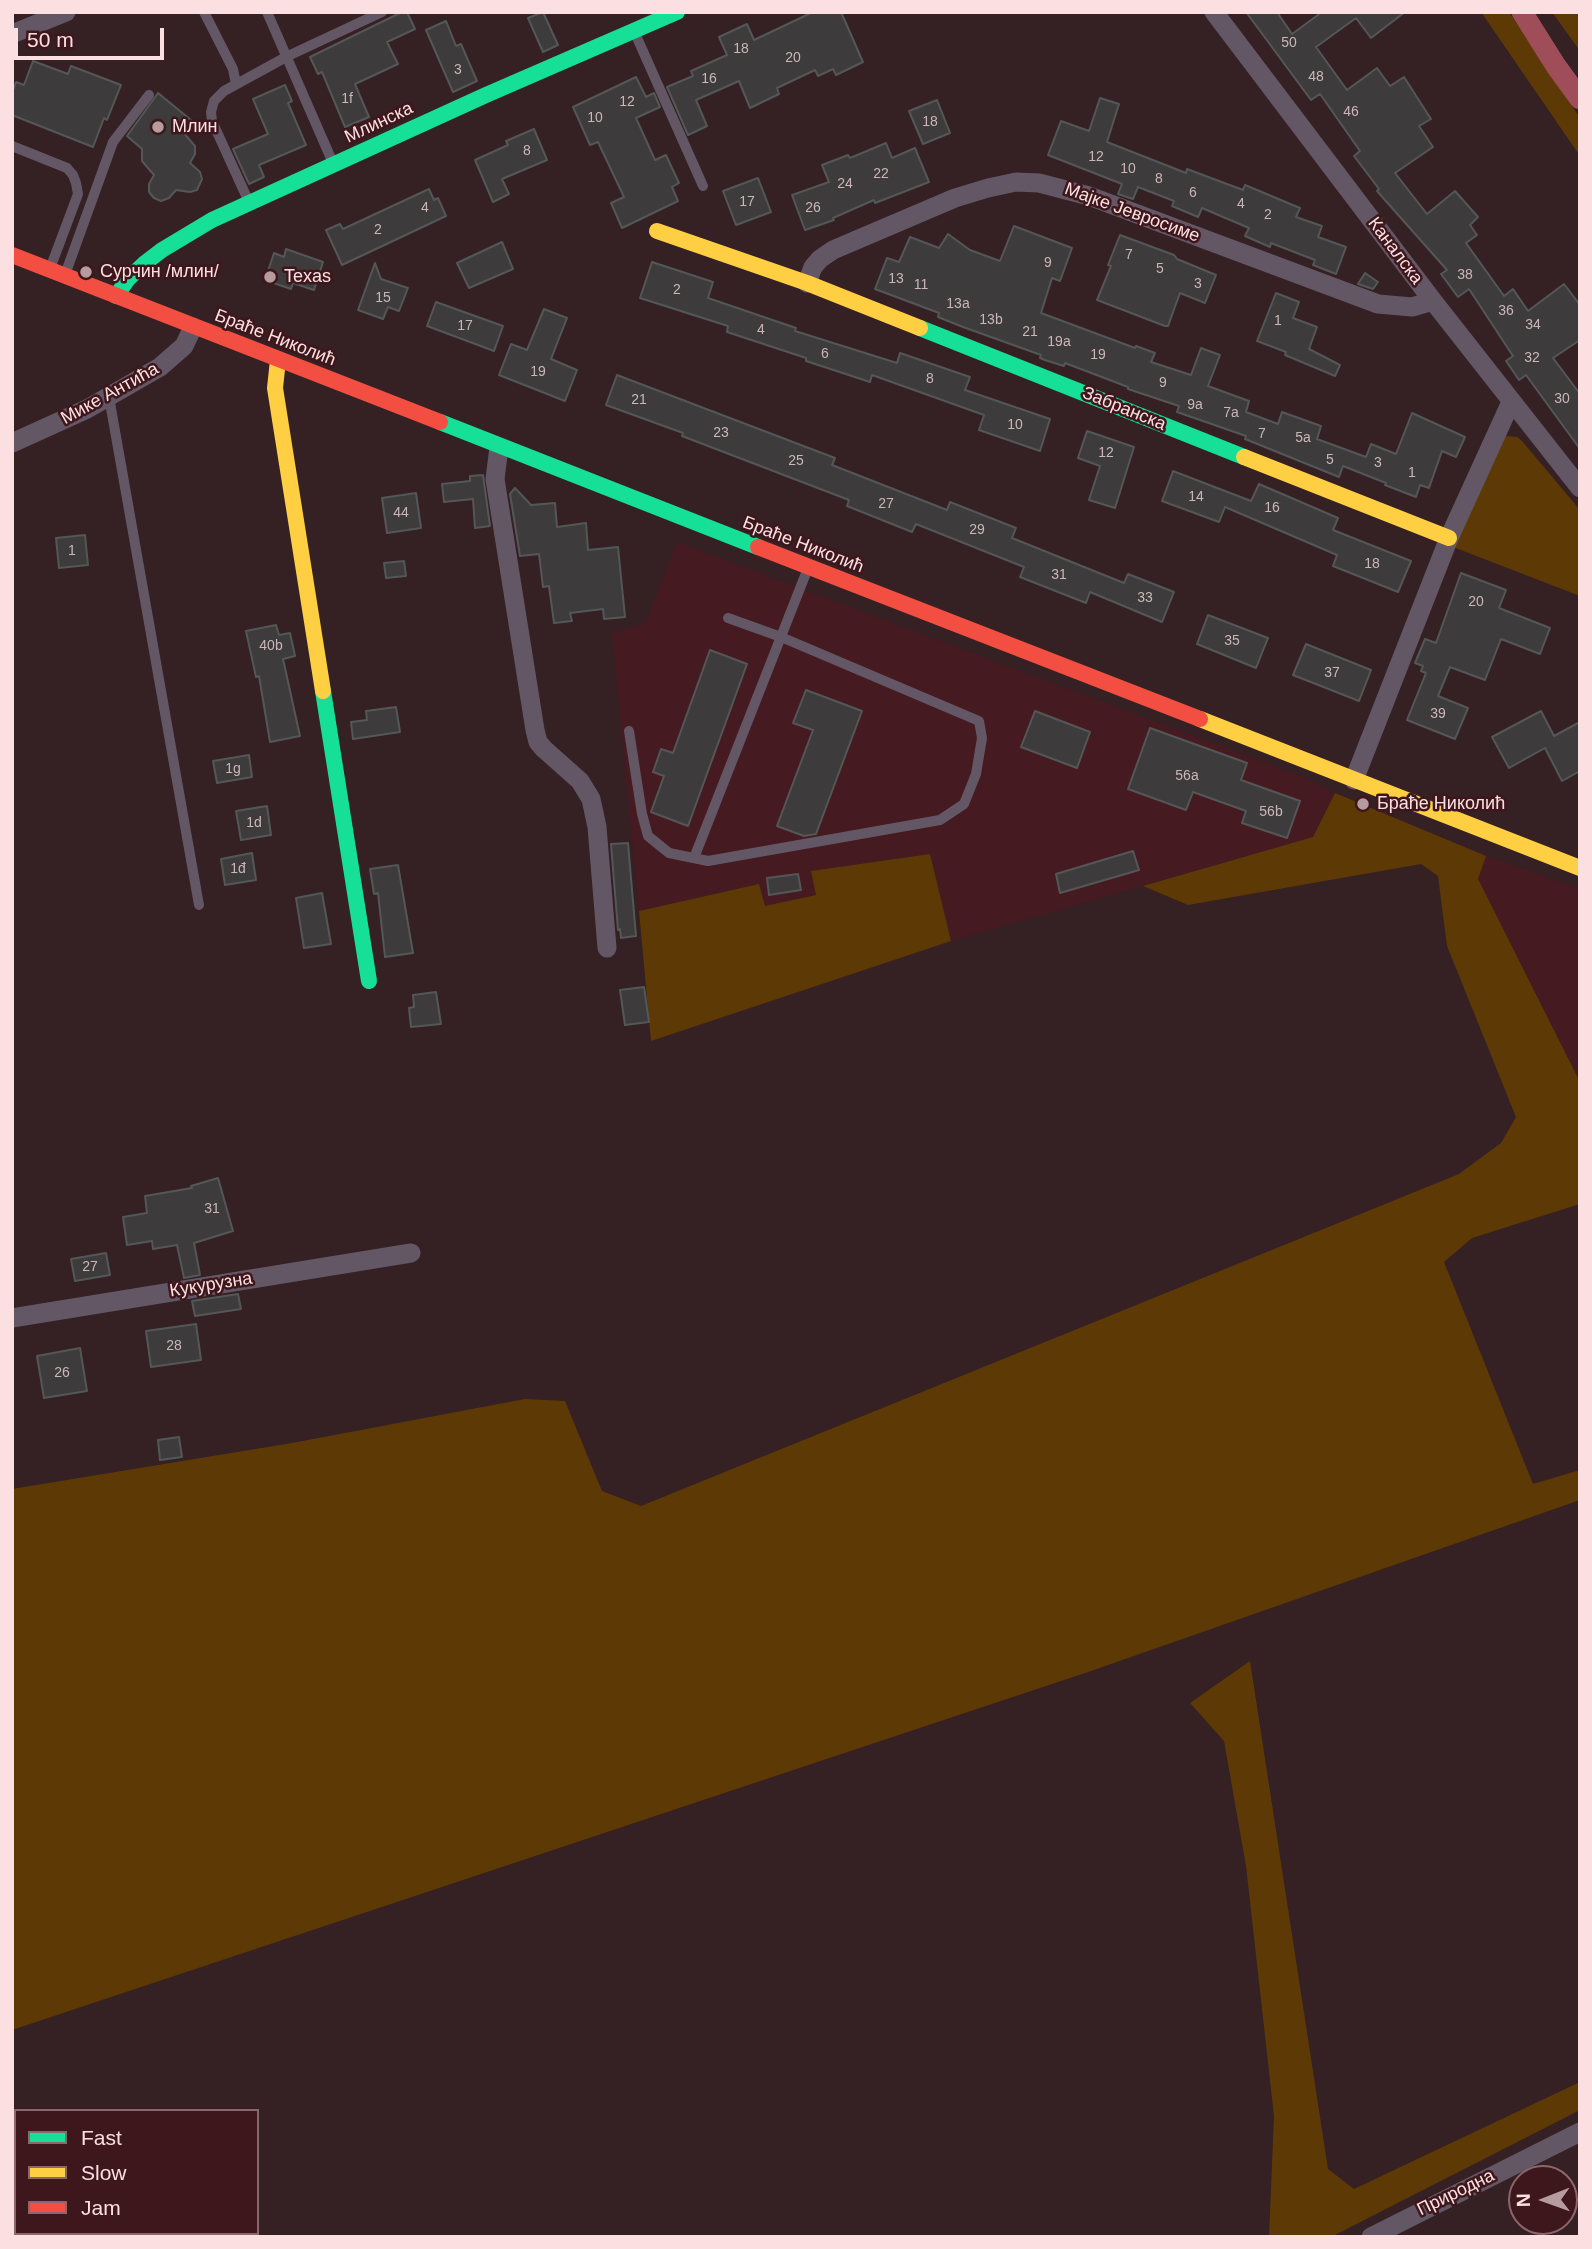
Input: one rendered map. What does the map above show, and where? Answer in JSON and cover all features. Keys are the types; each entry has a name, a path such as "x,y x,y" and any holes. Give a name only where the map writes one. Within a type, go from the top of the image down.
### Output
{"street":[{"path":"12,34 66,12"},
{"name":"Млинска","path":"116,296 128,279 162,250 212,220 677,12"},
{"name":"Каналска","path":"1214,12 1433,301 1580,488"},
{"name":"Мајке Јевросиме","path":"807,283 813,267 833,250 956,198 1016,182 1039,183 1089,196 1378,304 1412,307 1433,301"},
{"name":"Забранска","path":"657,231 807,283 1449,538"},
{"name":"Браће Николић","path":"12,255 1580,869"},
{"name":"Мике Антића","path":"12,443 109,397 160,367 184,346 192,327"},
{"path":"278,360 275,388 369,981"},
{"path":"1354,780 1449,538 1511,402"},
{"path":"499,447 495,478 535,730 538,742 580,781 591,799 597,827 607,948"},
{"name":"Кукурузна","path":"12,1318 411,1253"},
{"name":"Природна","path":"1371,2237 1580,2132"}],"lane":[{"path":"204,12 233,69 236,84"},
{"path":"267,12 333,165"},
{"path":"249,204 210,116 214,101 224,91 288,56 382,12"},
{"path":"634,31 703,186"},
{"path":"65,276 113,142 149,95"},
{"path":"12,146 66,168 73,174 76,183 78,194 49,270"},
{"path":"109,397 199,905"},
{"path":"694,858 808,568"},
{"path":"629,731 648,836 669,853 708,860 940,820 964,804 976,774 982,738 979,721 780,637 728,618"}],"shaded area":[{"path":"1481,12 1509,12 1580,118 1580,156"},
{"path":"1552,12 1580,12 1580,51"},
{"path":"1507,436 1517,437 1522,441 1580,510 1580,596 1453,547 1502,439"},
{"path":"677,542 1306,778 1335,793 1313,837 951,941 930,854 811,871 816,895 764,907 759,884 639,911 612,632 645,624"},
{"path":"1335,793 1486,856 1478,879 1580,1082 1580,1204 1472,1238 1444,1262 1533,1484 1580,1470 1580,1500 1091,1671 12,2030 12,1489 292,1443 525,1399 565,1401 602,1491 641,1506 1459,1174 1501,1143 1516,1117 1447,946 1438,876 1421,864 1188,905 1143,886 1313,837"},
{"path":"930,854 951,941 651,1041 639,911 759,884 765,906 816,895 811,871"},
{"path":"1486,856 1580,889 1580,1082 1477,879"},
{"path":"1250,1661 1328,2169 1354,2189 1580,2082 1580,2110 1331,2237 1269,2237 1274,2116 1246,1866 1224,1741 1190,1703"}],"building":[{"path":"402,12 407,12 415,29 387,42 398,64 355,84 369,117 345,127 322,72 318,74 310,57"},
{"path":"543,12 558,45 543,52 528,18"},
{"path":"813,12 841,12 863,62 836,75 833,69 818,76 815,70 777,88 779,94 750,108 739,81 696,100 707,126 688,135 667,87 693,76 691,71 727,55 719,37 747,24 754,40"},
{"path":"1246,12 1277,12 1292,34 1322,12 1405,12 1371,38 1356,18 1316,47 1347,90 1377,68 1390,86 1404,77 1431,119 1419,126 1433,147 1395,173 1427,214 1455,191 1478,217 1470,225 1477,235 1466,243 1504,296 1513,289 1528,311 1564,284 1580,305 1580,340 1553,358 1580,394 1580,449 1526,375 1519,380 1506,361 1513,356 1469,289 1458,297 1441,274 1447,270 1377,191 1379,189 1354,156 1360,151 1320,94 1311,100"},
{"path":"446,21 456,46 461,44 477,81 453,92 426,30"},
{"path":"33,61 68,74 71,66 121,85 93,147 12,115 12,93 16,82 24,85"},
{"path":"636,77 646,97 654,93 660,107 636,118 655,160 666,155 679,183 672,187 678,201 622,228 611,203 624,197 598,142 590,145 573,107"},
{"path":"285,85 292,101 288,103 306,145 259,165 264,177 249,184 233,149 268,134 253,99"},
{"path":"158,93 191,120 182,131 195,146 195,154 190,163 200,172 202,179 197,190 176,190 169,198 161,201 149,192 149,184 154,175 142,161 142,149 127,136"},
{"path":"1100,98 1119,104 1107,142 1186,173 1187,169 1243,190 1245,185 1300,208 1296,217 1322,226 1318,237 1346,247 1336,274 1313,265 1315,260 1271,243 1270,247 1245,236 1249,228 1202,208 1198,217 1172,206 1174,201 1138,187 1133,199 1118,194 1122,184 1048,155 1061,121 1089,131"},
{"path":"937,100 950,133 923,144 909,111"},
{"path":"534,129 547,160 502,179 509,194 493,202 475,160 508,145 506,141"},
{"path":"886,143 892,158 915,148 929,182 875,203 874,200 833,218 834,220 805,230 792,195 829,182 822,165 848,155 850,158"},
{"path":"758,178 771,212 736,225 723,191"},
{"path":"429,189 434,200 438,198 446,216 342,265 326,230 340,224 343,229"},
{"path":"1014,226 1072,248 1060,281 1052,278 1041,313 1155,353 1151,362 1191,375 1201,348 1220,355 1208,386 1249,401 1246,412 1278,424 1282,412 1321,426 1317,439 1366,457 1371,444 1396,454 1412,413 1465,437 1456,457 1442,451 1429,488 1420,485 1416,497 1343,466 1339,477 1245,439 1246,436 1177,412 1179,406 1065,363 1064,366 1045,360 1040,358 1041,355 963,327 938,317 939,313 875,289 887,258 899,262 910,237 939,248 948,234 970,250 1000,261"},
{"path":"1120,235 1174,255 1177,259 1216,275 1205,303 1180,293 1168,326 1165,326 1097,300"},
{"path":"502,242 513,269 469,288 457,263"},
{"path":"286,249 323,262 314,290 293,283 291,289 265,280 274,253 284,257"},
{"path":"652,262 713,282 708,298 796,328 795,331 897,363 900,353 970,377 965,390 1050,419 1040,451 979,430 984,415 872,375 870,382 806,361 806,358 727,332 728,326 640,298"},
{"path":"375,263 381,279 408,288 399,311 388,307 383,319 358,310"},
{"path":"1365,273 1378,282 1373,289 1358,284"},
{"path":"1276,293 1299,302 1293,318 1317,327 1309,349 1340,365 1335,376 1257,341"},
{"path":"436,302 503,326 494,351 427,326"},
{"path":"544,309 567,318 551,359 577,370 565,401 499,375 511,344 527,350"},
{"path":"617,375 835,458 832,465 947,510 950,502 1016,528 1012,538 1124,583 1128,574 1174,592 1162,622 1090,592 1086,603 1020,577 1024,567 916,524 912,532 847,506 849,500 606,405"},
{"path":"1087,431 1134,447 1115,508 1089,500 1100,466 1078,458"},
{"path":"1173,471 1251,501 1259,484 1338,518 1333,530 1411,561 1398,592 1333,566 1337,555 1225,507 1219,522 1162,501"},
{"path":"483,475 490,526 475,528 473,499 444,502 442,484 470,481 470,476"},
{"path":"515,488 531,505 555,503 557,527 586,523 588,550 618,547 625,617 604,619 603,609 570,613 572,621 554,623 549,586 543,587 539,554 520,556 510,494"},
{"path":"416,493 421,528 387,533 382,498"},
{"path":"85,535 88,565 59,568 56,538"},
{"path":"404,561 406,576 386,578 384,563"},
{"path":"1461,573 1506,590 1499,608 1550,628 1540,654 1501,639 1485,680 1450,667 1438,696 1468,708 1455,739 1407,720 1426,673 1421,671 1423,666 1415,663 1425,639 1436,643"},
{"path":"1208,615 1268,638 1256,668 1197,644"},
{"path":"276,625 279,635 290,633 295,656 283,659 300,736 270,742 259,676 256,677 246,631"},
{"path":"1306,644 1371,670 1359,701 1293,675"},
{"path":"710,650 747,664 688,826 651,812 664,776 653,772 661,749 673,753"},
{"path":"806,690 862,711 816,834 804,836 777,826 813,730 793,723"},
{"path":"396,707 400,732 353,739 351,722 367,720 366,711"},
{"path":"1035,711 1090,732 1077,768 1021,747"},
{"path":"1541,711 1554,736 1580,722 1580,771 1562,781 1545,748 1509,768 1492,737"},
{"path":"1150,728 1247,763 1241,780 1300,801 1287,838 1242,823 1246,811 1193,792 1186,810 1128,789"},
{"path":"249,755 252,777 217,783 213,761"},
{"path":"267,806 271,835 241,840 236,811"},
{"path":"628,843 636,936 621,938 620,929 618,930 611,844"},
{"path":"1133,851 1139,870 1060,893 1056,874"},
{"path":"252,853 256,880 225,885 221,859"},
{"path":"398,865 413,953 385,957 378,893 374,894 370,869"},
{"path":"798,874 801,890 769,895 767,878"},
{"path":"322,893 331,944 304,948 296,898"},
{"path":"644,987 649,1022 625,1025 620,990"},
{"path":"436,992 441,1024 411,1027 409,1008 414,1007 413,995"},
{"path":"218,1178 233,1231 194,1243 200,1275 184,1278 177,1245 153,1249 152,1241 127,1245 123,1217 147,1213 145,1196 192,1188 191,1186"},
{"path":"106,1253 110,1275 75,1281 71,1259"},
{"path":"238,1294 241,1309 195,1316 192,1301"},
{"path":"196,1324 201,1360 151,1367 146,1331"},
{"path":"80,1348 87,1391 44,1398 37,1356"},
{"path":"179,1437 182,1457 160,1460 158,1440"}],"waterway":[{"path":"1522,12 1580,99"}],"traffic: fast":[{"path":"116,296 128,279 145,263 212,220 486,95 677,12"},
{"path":"920,328 1244,457"},
{"path":"440,422 758,547"},
{"path":"323,691 369,981"}],"traffic: slow":[{"path":"657,231 807,283 920,328"},
{"path":"278,360 275,388 323,691"},
{"path":"1244,457 1449,538"},
{"path":"1200,719 1580,868"}],"traffic: jam":[{"path":"12,255 440,422"},
{"path":"758,547 1200,719"}],"place":[{"name":"Млин","path":"158,127"},
{"name":"Сурчин /млин/","path":"86,272"},
{"name":"Texas","path":"270,277"},
{"name":"Браће Николић","path":"1363,804"}]}
